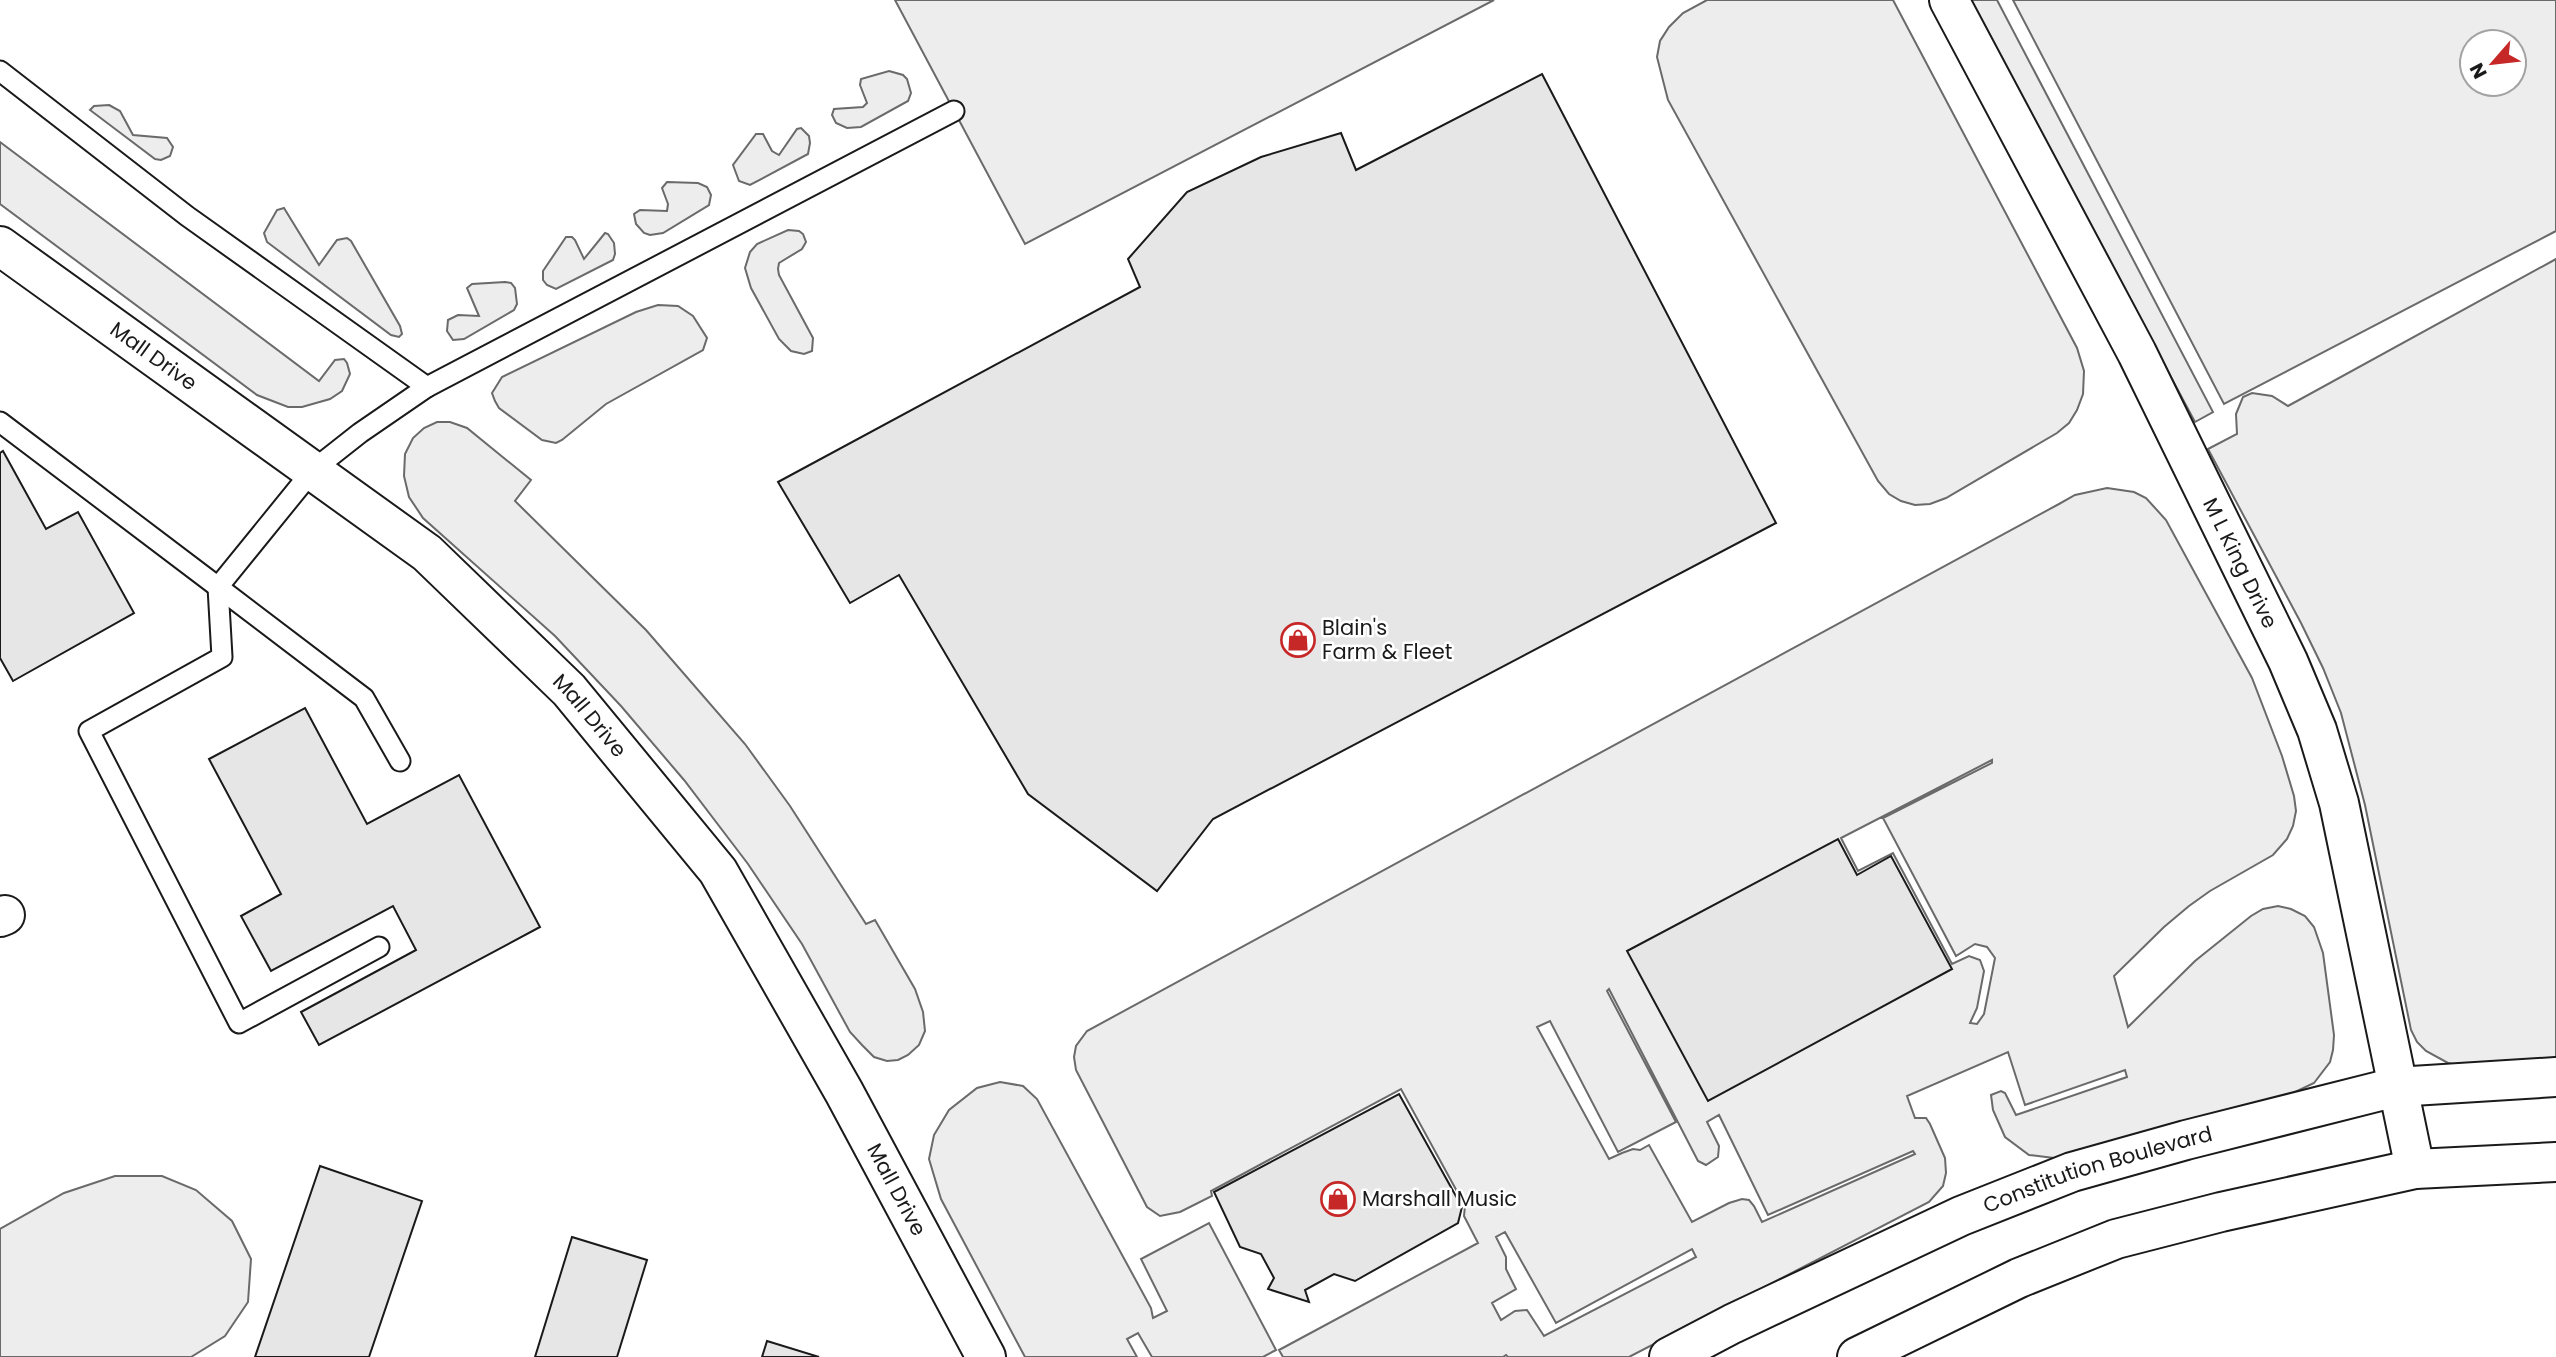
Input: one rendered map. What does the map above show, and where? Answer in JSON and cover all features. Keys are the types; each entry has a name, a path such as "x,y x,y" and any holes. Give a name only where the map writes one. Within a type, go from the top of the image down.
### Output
{"street":[{"name":"M L King Drive","path":"1949,0 2137,353 2288,661 2317,730 2339,803 2415,1169"},
{"name":"Mall Drive","path":"0,246 427,553 569,690 718,871 844,1093 986,1357"},
{"name":"Constitution Boulevard","path":"1669,1357 1732,1324 1961,1216 2072,1172 2396,1087 2556,1077"},
{"path":"1857,1357 2020,1278 2116,1239 2221,1212 2415,1169 2556,1162"}],"lane":[{"path":"0,71 187,216 427,387"},
{"path":"379,947 240,1023 89,731 222,657 218,587 313,470 360,433 427,387 954,111"},
{"path":"0,422 364,698 400,761"}],"shaded area":[{"path":"895,0 1494,0 1025,244"},
{"path":"1707,0 1893,0 2077,348 2084,371 2083,394 2069,423 2057,433 1946,498 1930,504 1915,505 1901,501 1889,494 1878,481 1668,100 1657,57 1660,41 1683,13"},
{"path":"1969,0 1997,0 2213,412 2195,422"},
{"path":"2013,0 2556,0 2556,231 2224,404"},
{"path":"889,71 907,79 911,93 908,101 861,127 847,128 836,123 832,115 834,109 863,107 867,103 860,85 861,79"},
{"path":"109,105 120,111 133,135 167,138 173,147 170,156 161,160 155,159 90,110 94,106"},
{"path":"801,128 809,136 808,154 750,185 739,181 733,165 756,134 763,134 772,151 779,155 797,129"},
{"path":"0,142 319,381 335,360 344,359 350,374 342,391 330,399 302,407 288,407 257,395 0,204"},
{"path":"667,182 698,183 707,187 711,195 709,205 663,233 644,233 636,224 634,214 640,210 667,211 668,204 662,188"},
{"path":"284,208 319,265 337,240 347,238 351,241 400,326 402,334 399,337 391,335 267,242 264,233 277,210"},
{"path":"788,230 799,231 806,242 802,249 779,263 778,269 813,338 812,351 804,354 791,351 779,339 751,288 745,268 750,252 757,244"},
{"path":"605,233 614,243 613,260 556,289 547,285 543,280 543,271 566,237 575,240 584,259"},
{"path":"2556,259 2556,1060 2463,1066 2448,1063 2426,1051 2411,1030 2365,805 2341,713 2301,623 2208,449 2237,434 2236,414 2243,397 2252,393 2272,396 2288,406"},
{"path":"511,283 515,288 517,304 514,310 464,339 453,340 447,331 448,320 458,315 479,316 467,288 472,284"},
{"path":"658,305 678,306 693,316 707,338 703,350 606,404 556,443 542,440 499,408 492,393 502,377 636,312"},
{"path":"437,422 450,422 467,428 531,480 515,501 646,630 745,744 790,806 866,924 875,920 915,989 923,1012 925,1031 919,1045 908,1055 887,1061 874,1057 850,1032 802,944 748,864 684,780 621,706 555,636 423,518 409,497 404,476 405,454 413,438 424,428"},
{"path":"2107,488 2134,492 2146,498 2166,520 2252,678 2282,756 2296,811 2287,839 2273,855 2189,906 2114,976 2128,1027 2195,961 2251,916 2263,909 2278,906 2291,909 2305,916 2314,927 2323,953 2334,1035 2330,1062 2314,1083 2291,1094 2066,1157 2054,1158 2029,1155 2005,1137 1993,1110 1991,1095 2001,1091 2005,1093 2016,1115 2127,1077 2125,1070 2025,1105 2008,1052 1907,1096 1915,1118 1926,1118 1930,1124 1945,1158 1943,1186 1929,1202 1629,1357 1283,1357 1279,1350 1478,1243 1464,1216 1465,1206 1401,1089 1211,1191 1212,1196 1180,1212 1160,1216 1147,1207 1076,1070 1076,1046 1087,1031 2075,495","holes":["1992,760 1992,763 1883,818 1956,956 1975,944 1987,947 1995,958 1984,1014 1977,1024 1970,1023 1977,1008 1984,971 1980,960 1969,956 1952,964 1893,853 1858,871 1841,838","1609,989 1698,1161 1706,1165 1718,1157 1719,1146 1707,1122 1719,1115 1768,1215 1913,1151 1915,1154 1762,1222 1749,1200 1742,1199 1692,1222 1649,1145 1609,1159 1537,1027 1550,1021 1618,1152 1676,1122 1607,991","1505,1232 1556,1323 1692,1249 1696,1257 1544,1336 1527,1310 1515,1311 1501,1320 1492,1303 1516,1289 1506,1269 1506,1257 1496,1237"]},
{"path":"1000,1082 1023,1086 1037,1099 1151,1308 1153,1318 1167,1311 1141,1259 1209,1223 1276,1350 1263,1357 1152,1357 1138,1333 1127,1339 1137,1357 1025,1357 941,1199 929,1159 934,1135 949,1110 977,1088"},
{"path":"115,1176 162,1176 196,1190 232,1221 251,1259 248,1302 225,1336 191,1357 0,1357 0,1229 64,1193"}],"building":[{"path":"1542,74 1776,523 1213,819 1157,891 1028,794 899,575 850,603 778,482 1140,287 1128,259 1187,192 1261,157 1341,133 1356,170"},
{"path":"3,451 46,529 78,512 134,613 13,681 0,658 0,453"},
{"path":"305,708 367,824 459,775 540,927 319,1045 301,1012 416,950 393,906 271,971 241,916 281,894 209,759"},
{"path":"1838,839 1857,875 1891,856 1952,969 1708,1101 1627,951"},
{"name":"Marshall Music","path":"1399,1094 1462,1207 1458,1223 1355,1281 1334,1274 1305,1290 1309,1302 1268,1289 1274,1278 1261,1254 1240,1247 1214,1192"},
{"path":"320,1166 422,1201 369,1357 255,1357"},
{"path":"572,1237 647,1260 617,1357 535,1357"},
{"path":"767,1341 819,1357 762,1357"}],"place":[{"name":"Blain's Farm & Fleet","path":"1298,640"},
{"name":"Marshall Music","path":"1338,1199"}]}
